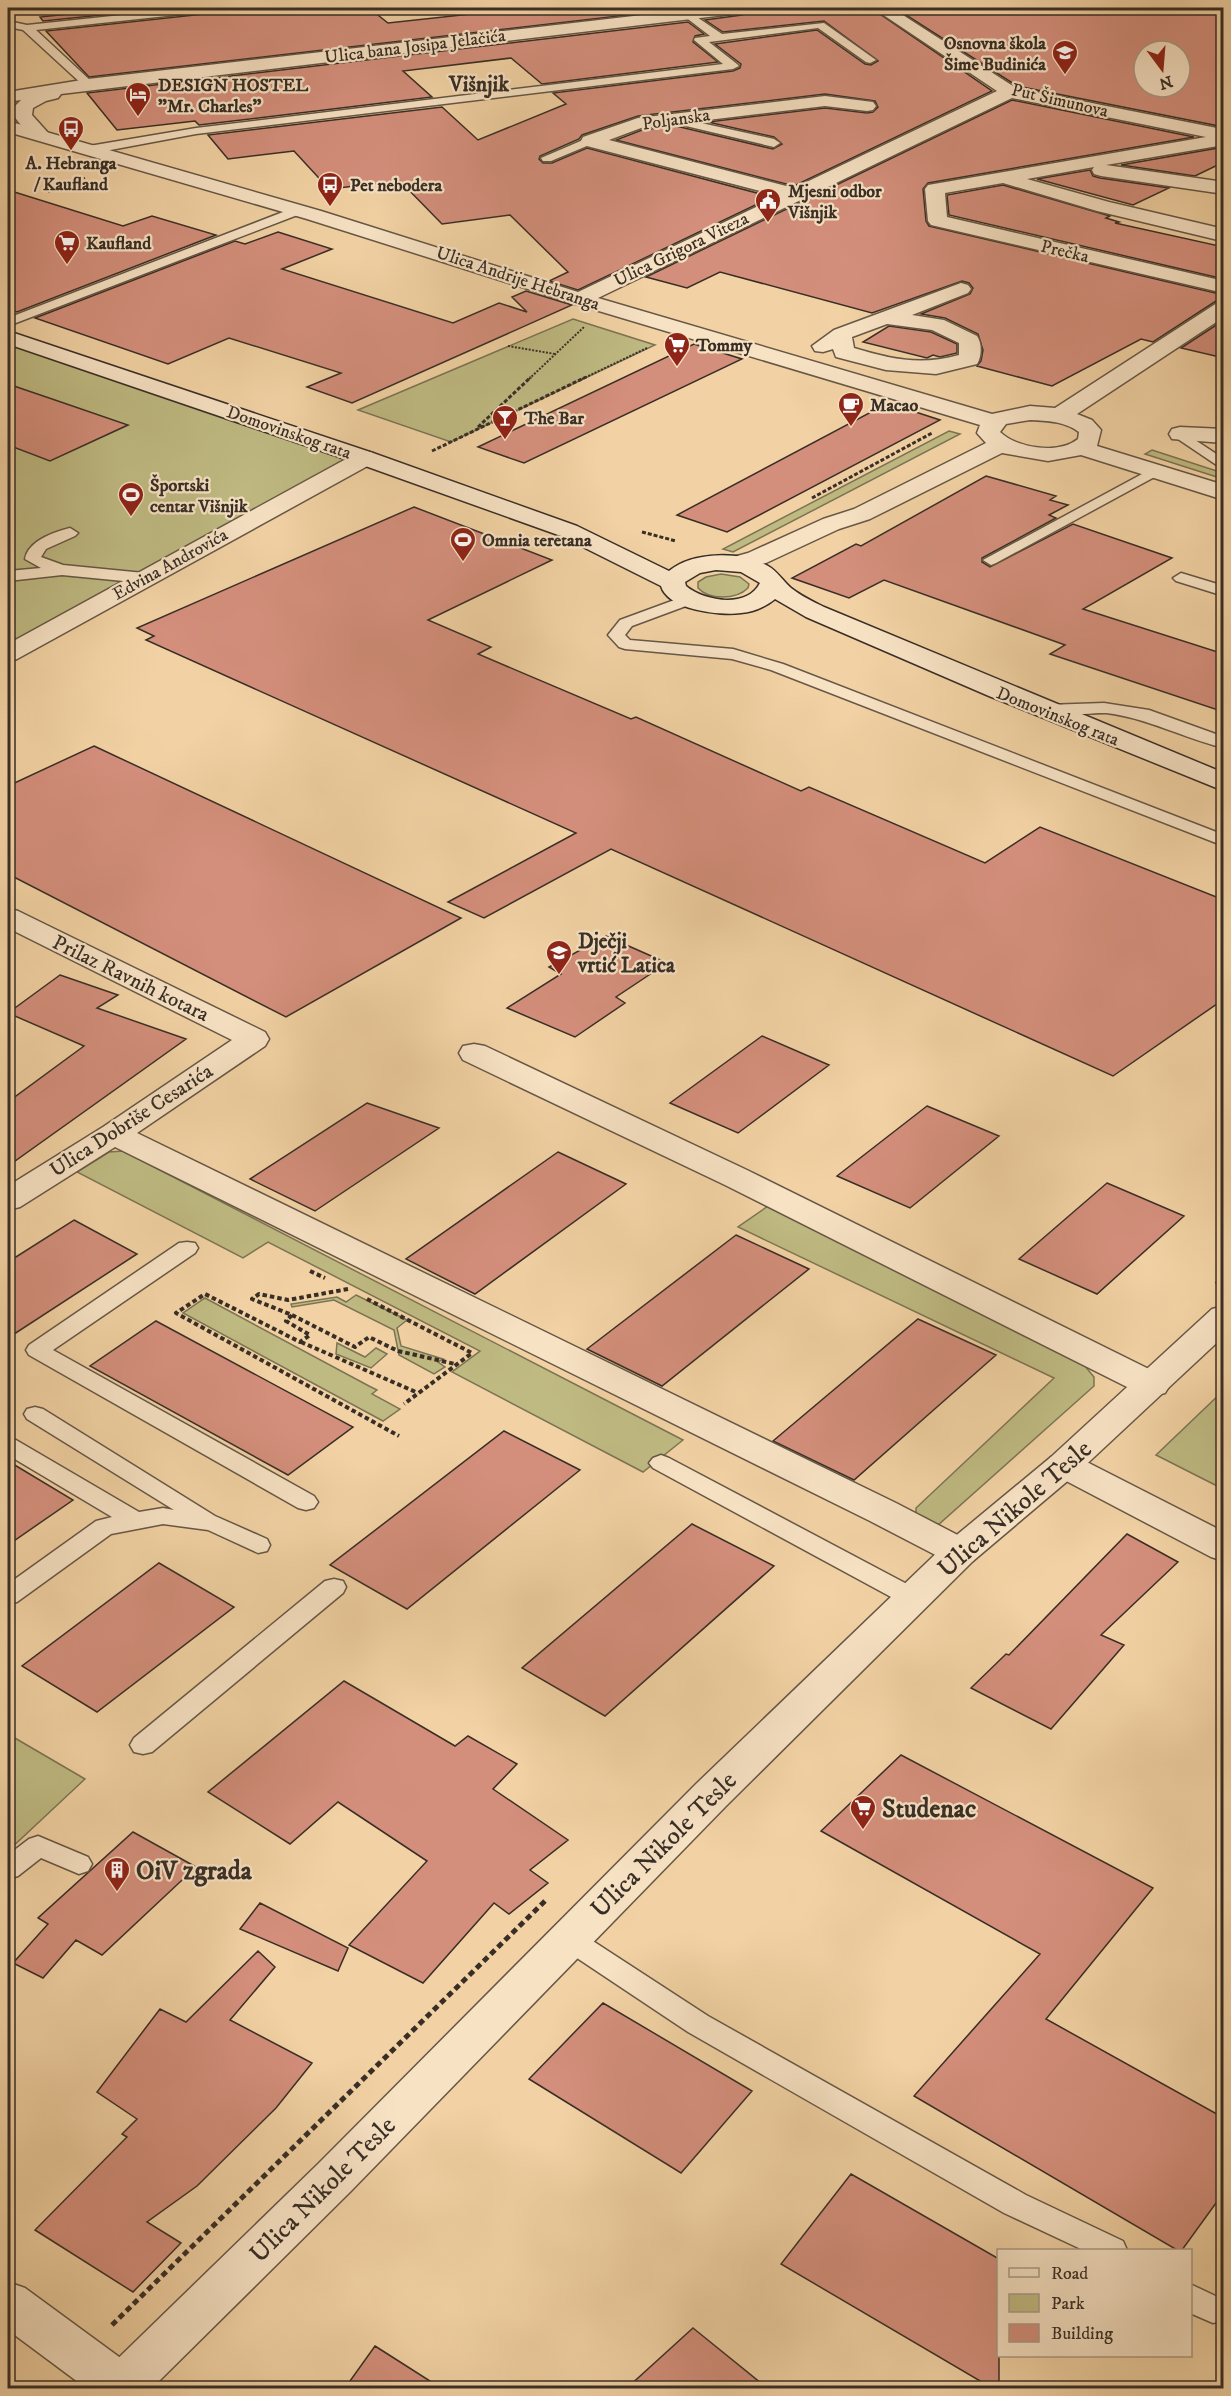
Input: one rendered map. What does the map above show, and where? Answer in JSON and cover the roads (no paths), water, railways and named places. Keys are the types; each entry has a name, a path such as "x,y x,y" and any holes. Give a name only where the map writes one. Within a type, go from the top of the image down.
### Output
{"street":[{"name":"Ulica bana Josipa Jelačića","path":"8,97 88,84 694,11 742,8"},
{"name":"Put Šimunova","path":"881,8 1010,92 1224,136"},
{"name":"Ulica bana Josipa Jelačića","path":"8,89 88,84"},
{"path":"41,135 23,116 24,106 40,97 88,84"},
{"name":"Ulica Grigora Viteza","path":"579,298 1010,92"},
{"name":"Poljanska","path":"590,141 638,123 669,119 825,101 867,106"},
{"name":"Ulica Andrije Hebranga","path":"8,119 41,135"},
{"name":"Ulica Andrije Hebranga","path":"8,126 431,250 605,306 994,422"},
{"path":"1004,177 1224,136"},
{"name":"Poljanska","path":"590,141 794,194"},
{"path":"1073,165 1224,188"},
{"path":"1004,177 1104,207 1218,234"},
{"name":"Prečka","path":"1004,177 935,189 938,221 1224,287"},
{"path":"797,363 840,334 961,289"},
{"path":"1060,416 1224,307"},
{"path":"840,334 844,352 886,364 936,368 969,359 970,340 937,324 887,318"},
{"path":"1198,324 1224,330"},
{"name":"Domovinskog rata","path":"8,337 365,458 569,531 712,606 759,609 839,635 894,645"},
{"path":"1030,413 1060,416 1073,419 1090,430 1089,442 1081,448 1063,453 1025,453 1000,445 988,433 994,422 1010,416 1030,413"},
{"path":"1180,434 1224,436"},
{"path":"681,591 677,576 691,568 757,558 831,524 862,514 1000,445"},
{"path":"1081,448 1224,493"},
{"name":"Edvina Androvića","path":"8,654 365,458"},
{"path":"739,606 765,597 771,591 770,580 777,564 850,527 862,514"},
{"name":"Domovinskog rata","path":"569,531 618,538 681,558 759,571 784,597 998,692 1224,783"},
{"name":"Prilaz Ravnih kotara","path":"8,917 254,1039"},
{"name":"Ulica Dobriše Cesarića","path":"8,1200 114,1134 254,1039"},
{"path":"474,1053 737,1178 1152,1385"},
{"path":"114,1134 960,1552"},
{"name":"Ulica Nikole Tesle","path":"122,2388 335,2178 711,1795 960,1552 1064,1465 1224,1317"},
{"path":"1064,1465 1224,1548"},
{"path":"8,2303 122,2388"}],"lane":[{"path":"8,24 27,28 213,8"},
{"path":"694,11 720,38"},
{"path":"89,150 196,131 733,66 699,40 820,25 870,60"},
{"path":"27,28 88,84"},
{"path":"669,119 774,143"},
{"path":"547,158 590,141"},
{"path":"8,322 297,210"},
{"path":"1180,434 1224,466"},
{"path":"992,560 1155,471"},
{"path":"62,570 33,559 34,552 41,546 70,533"},
{"path":"8,576 62,570 144,578"},
{"path":"1181,578 1224,591"},
{"path":"681,591 626,623 616,635 625,644 733,654 777,667 1224,841"},
{"path":"1046,710 1104,708 1143,714 1224,743"},
{"path":"187,1248 37,1350 306,1502"},
{"path":"35,1414 213,1523 258,1545"},
{"path":"8,1445 136,1521"},
{"path":"661,1463 913,1598"},
{"path":"8,1596 104,1527 163,1516 213,1523"},
{"path":"142,1745 334,1587"},
{"path":"8,1869 38,1846 79,1864"},
{"path":"569,1939 698,2024 1015,2204 1110,2249"}],"place":[{"name":"Osnovna škola Šime Budinića","path":"1065,76"},
{"name":"DESIGN HOSTEL \"Mr. Charles\"","path":"138,118"},
{"name":"A. Hebranga / Kaufland","path":"71,152"},
{"name":"Pet nebodera","path":"330,208"},
{"name":"Mjesni odbor Višnjik","path":"768,224"},
{"name":"Kaufland","path":"67,266"},
{"name":"Tommy","path":"677,368"},
{"name":"Macao","path":"851,428"},
{"name":"The Bar","path":"505,441"},
{"name":"Športski centar Višnjik","path":"131,518"},
{"name":"Omnia teretana","path":"463,563"},
{"name":"Dječji vrtić Latica","path":"559,976"},
{"name":"Studenac","path":"863,1831"},
{"name":"OiV zgrada","path":"117,1893"}],"district":[{"name":"Višnjik","path":"479,83"}]}
